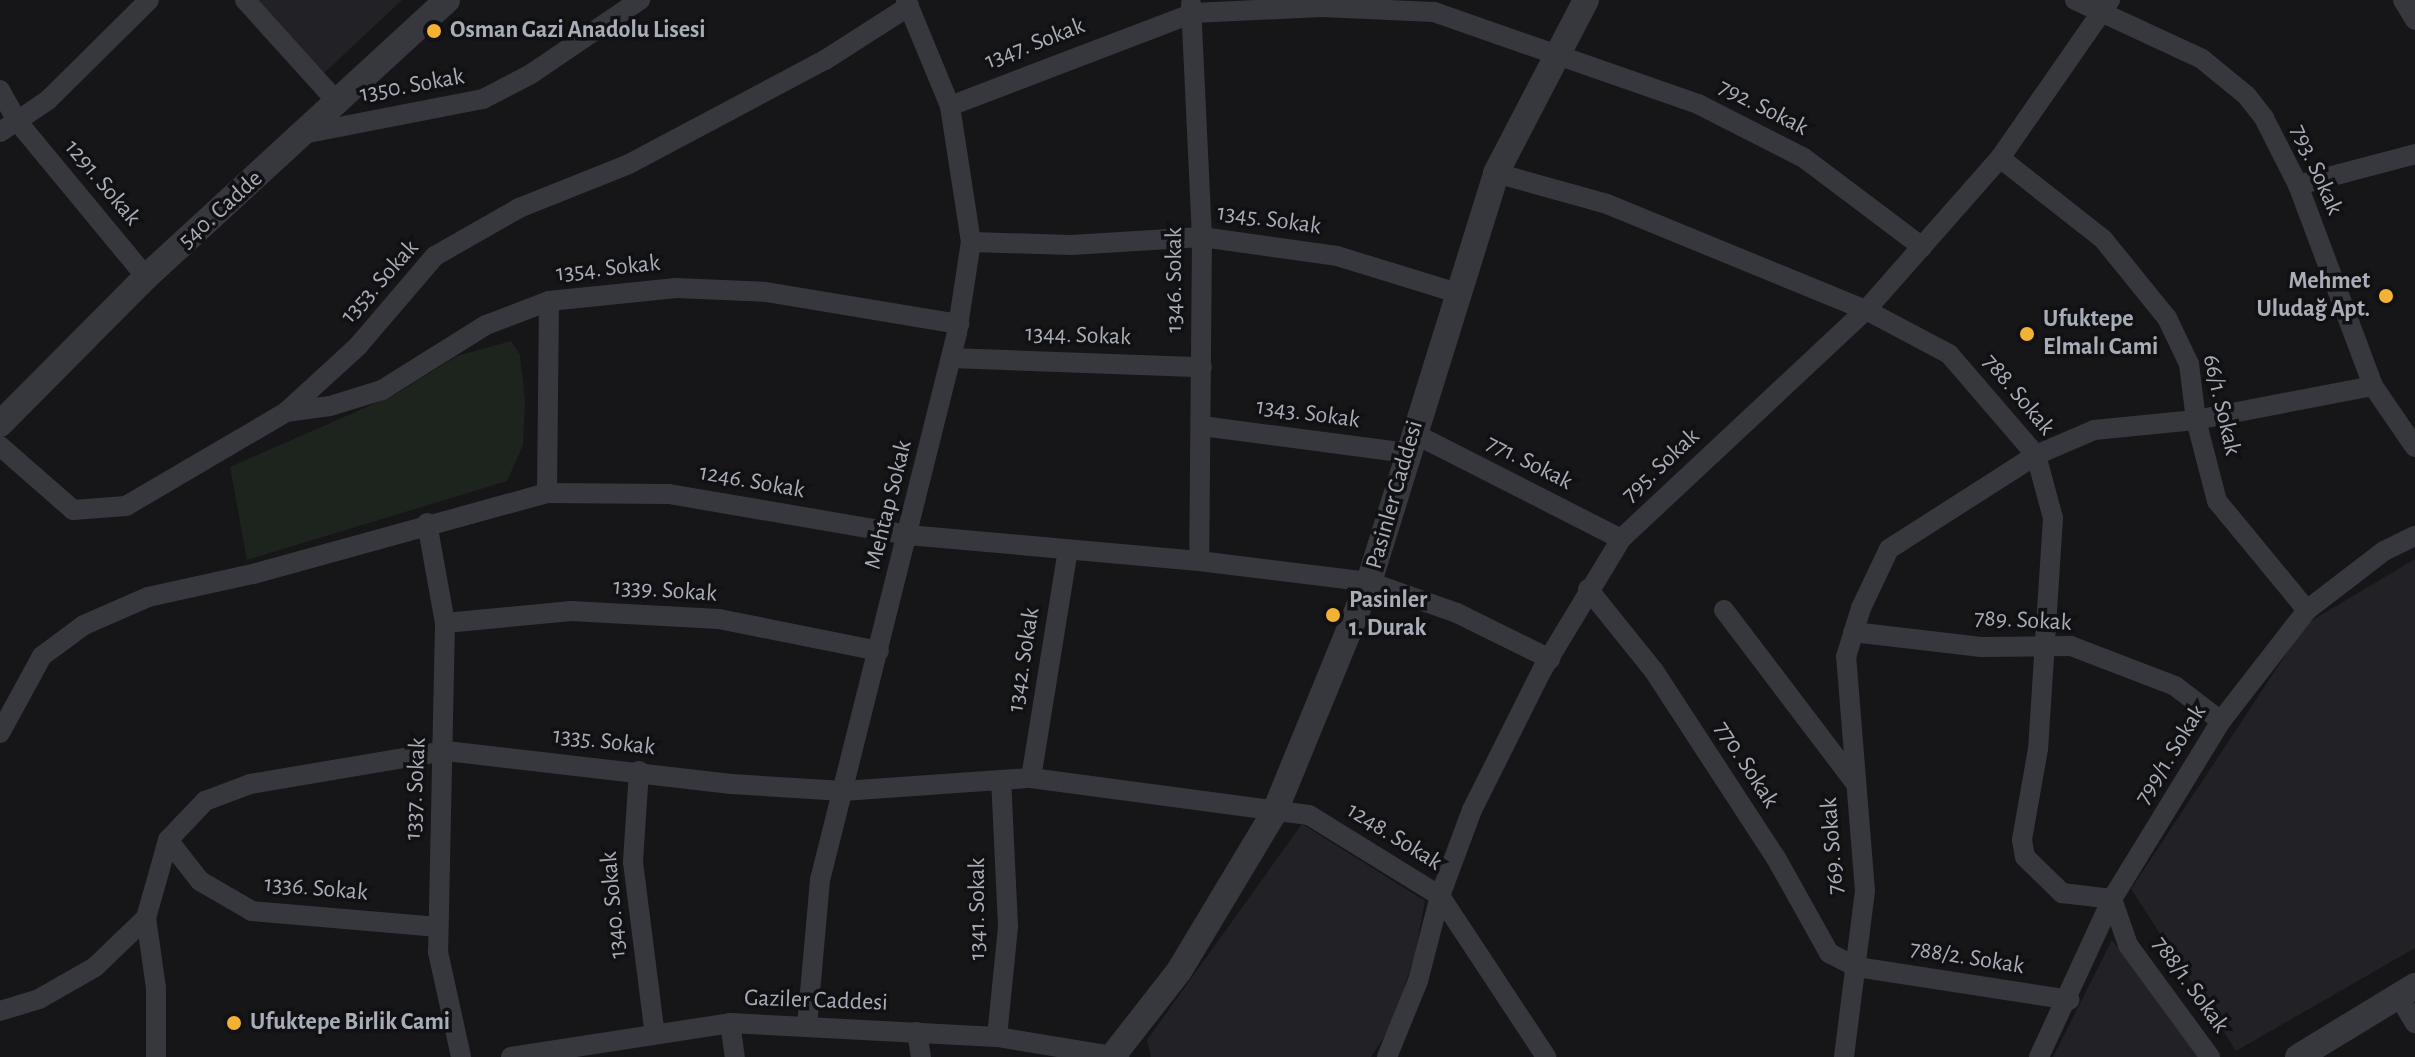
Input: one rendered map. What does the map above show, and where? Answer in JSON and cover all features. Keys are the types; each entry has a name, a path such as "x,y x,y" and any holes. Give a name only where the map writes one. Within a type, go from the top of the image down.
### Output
{"street":[{"path":"8,126 48,100 149,0"},
{"path":"245,0 339,104"},
{"name":"540. Cadde","path":"0,424 146,277 308,133 447,0"},
{"name":"1350. Sokak","path":"308,133 483,99 531,74 640,0"},
{"name":"Pasinler Caddesi","path":"1117,1055 1179,971 1275,811 1369,582 1496,173 1586,0"},
{"name":"793. Sokak","path":"2075,0 2106,6 2225,75 2264,118 2298,185 2373,386 2415,447"},
{"path":"2403,0 2415,20"},
{"name":"Mehtap Sokak","path":"807,1026 820,880 951,358 971,242 950,106 908,3"},
{"name":"1353. Sokak","path":"0,446 73,510 126,506 286,412 358,346 435,256 519,208 629,164 825,60 908,3"},
{"name":"795. Sokak","path":"1387,1057 1418,981 1440,896 1472,810 1588,589 1621,539 1866,310 2000,158 2106,6"},
{"name":"1347. Sokak","path":"950,106 1192,7 1322,7 1434,12 1559,57"},
{"name":"1346. Sokak","path":"1192,7 1202,237 1199,561"},
{"name":"792. Sokak","path":"1559,57 1698,104 1804,158 1922,247"},
{"name":"1291. Sokak","path":"0,90 8,126 146,277"},
{"path":"2298,185 2415,154"},
{"name":"66/1. Sokak","path":"2000,158 2103,239 2167,318 2189,364 2196,420 2217,501 2307,610"},
{"name":"788. Sokak","path":"1496,173 1607,204 1866,310 1949,354 2036,455 2053,518 2042,643 2038,749 2022,840 2025,857 2062,893 2112,899"},
{"name":"1345. Sokak","path":"971,242 1071,245 1202,237 1337,256 1457,293"},
{"name":"1354. Sokak","path":"286,412 330,406 382,390 486,325 549,301 676,288 766,292 959,324"},
{"path":"547,493 549,301"},
{"name":"1344. Sokak","path":"951,358 1202,367"},
{"name":"769. Sokak","path":"1844,1057 1865,891 1846,657 1853,632 1889,549 2036,455 2094,430 2196,420 2373,386"},
{"name":"1343. Sokak","path":"1202,426 1410,443"},
{"name":"771. Sokak","path":"1410,443 1621,539"},
{"name":"1246. Sokak","path":"0,733 42,656 84,625 148,597 253,574 427,523 547,493 669,494 908,535 1199,561 1369,582 1457,613 1550,659"},
{"name":"1337. Sokak","path":"427,523 445,623 446,751 438,952 461,1057"},
{"name":"799/1. Sokak","path":"2039,1057 2069,1000 2112,899 2221,721 2307,610 2384,551 2415,536"},
{"name":"1342. Sokak","path":"1031,778 1068,550"},
{"name":"770. Sokak","path":"1588,589 1654,671 1776,858 1829,953 1857,967"},
{"path":"1724,610 1854,781"},
{"name":"1339. Sokak","path":"445,623 571,611 719,619 879,651"},
{"name":"789. Sokak","path":"1853,632 1981,647 2042,643 2119,661 2175,686 2221,721"},
{"name":"1335. Sokak","path":"156,1057 156,988 146,918 168,840 205,801 250,784 446,751 731,784 843,791 1031,778 1275,811"},
{"name":"1340. Sokak","path":"639,771 633,862 655,1035"},
{"name":"1341. Sokak","path":"997,1037 1008,926 1001,780"},
{"name":"1248. Sokak","path":"1275,811 1309,815 1440,896 1546,1057"},
{"name":"1336. Sokak","path":"168,840 200,881 252,911 438,927"},
{"name":"788/1. Sokak","path":"2112,899 2128,945 2210,1057"},
{"path":"0,1011 39,999 95,967 146,918"},
{"name":"788/2. Sokak","path":"1857,967 2069,1000"},
{"path":"2298,1057 2407,990 2415,1023"},
{"path":"730,1023 735,1057"},
{"name":"Gaziler Caddesi","path":"511,1057 730,1023 997,1037 1117,1055"},
{"path":"917,1032 921,1057"}],"shaded area":[{"path":"250,0 402,0 321,76"},
{"path":"511,341 520,355 525,401 523,445 507,481 247,560 230,467 394,395 457,356"},
{"path":"2415,559 2415,948 2236,1051 2131,889 2306,624"},
{"path":"1302,824 1425,901 1415,954 1393,1023 1371,1057 1151,1057 1147,1040"},
{"path":"2112,940 2200,1057 2053,1057"}],"place":[{"name":"Osman Gazi Anadolu Lisesi","path":"434,31"},
{"name":"Mehmet Uludağ Apt.","path":"2386,296"},
{"name":"Ufuktepe Elmalı Cami","path":"2027,334"},
{"name":"Pasinler 1. Durak","path":"1333,615"},
{"name":"Ufuktepe Birlik Cami","path":"234,1023"}]}
